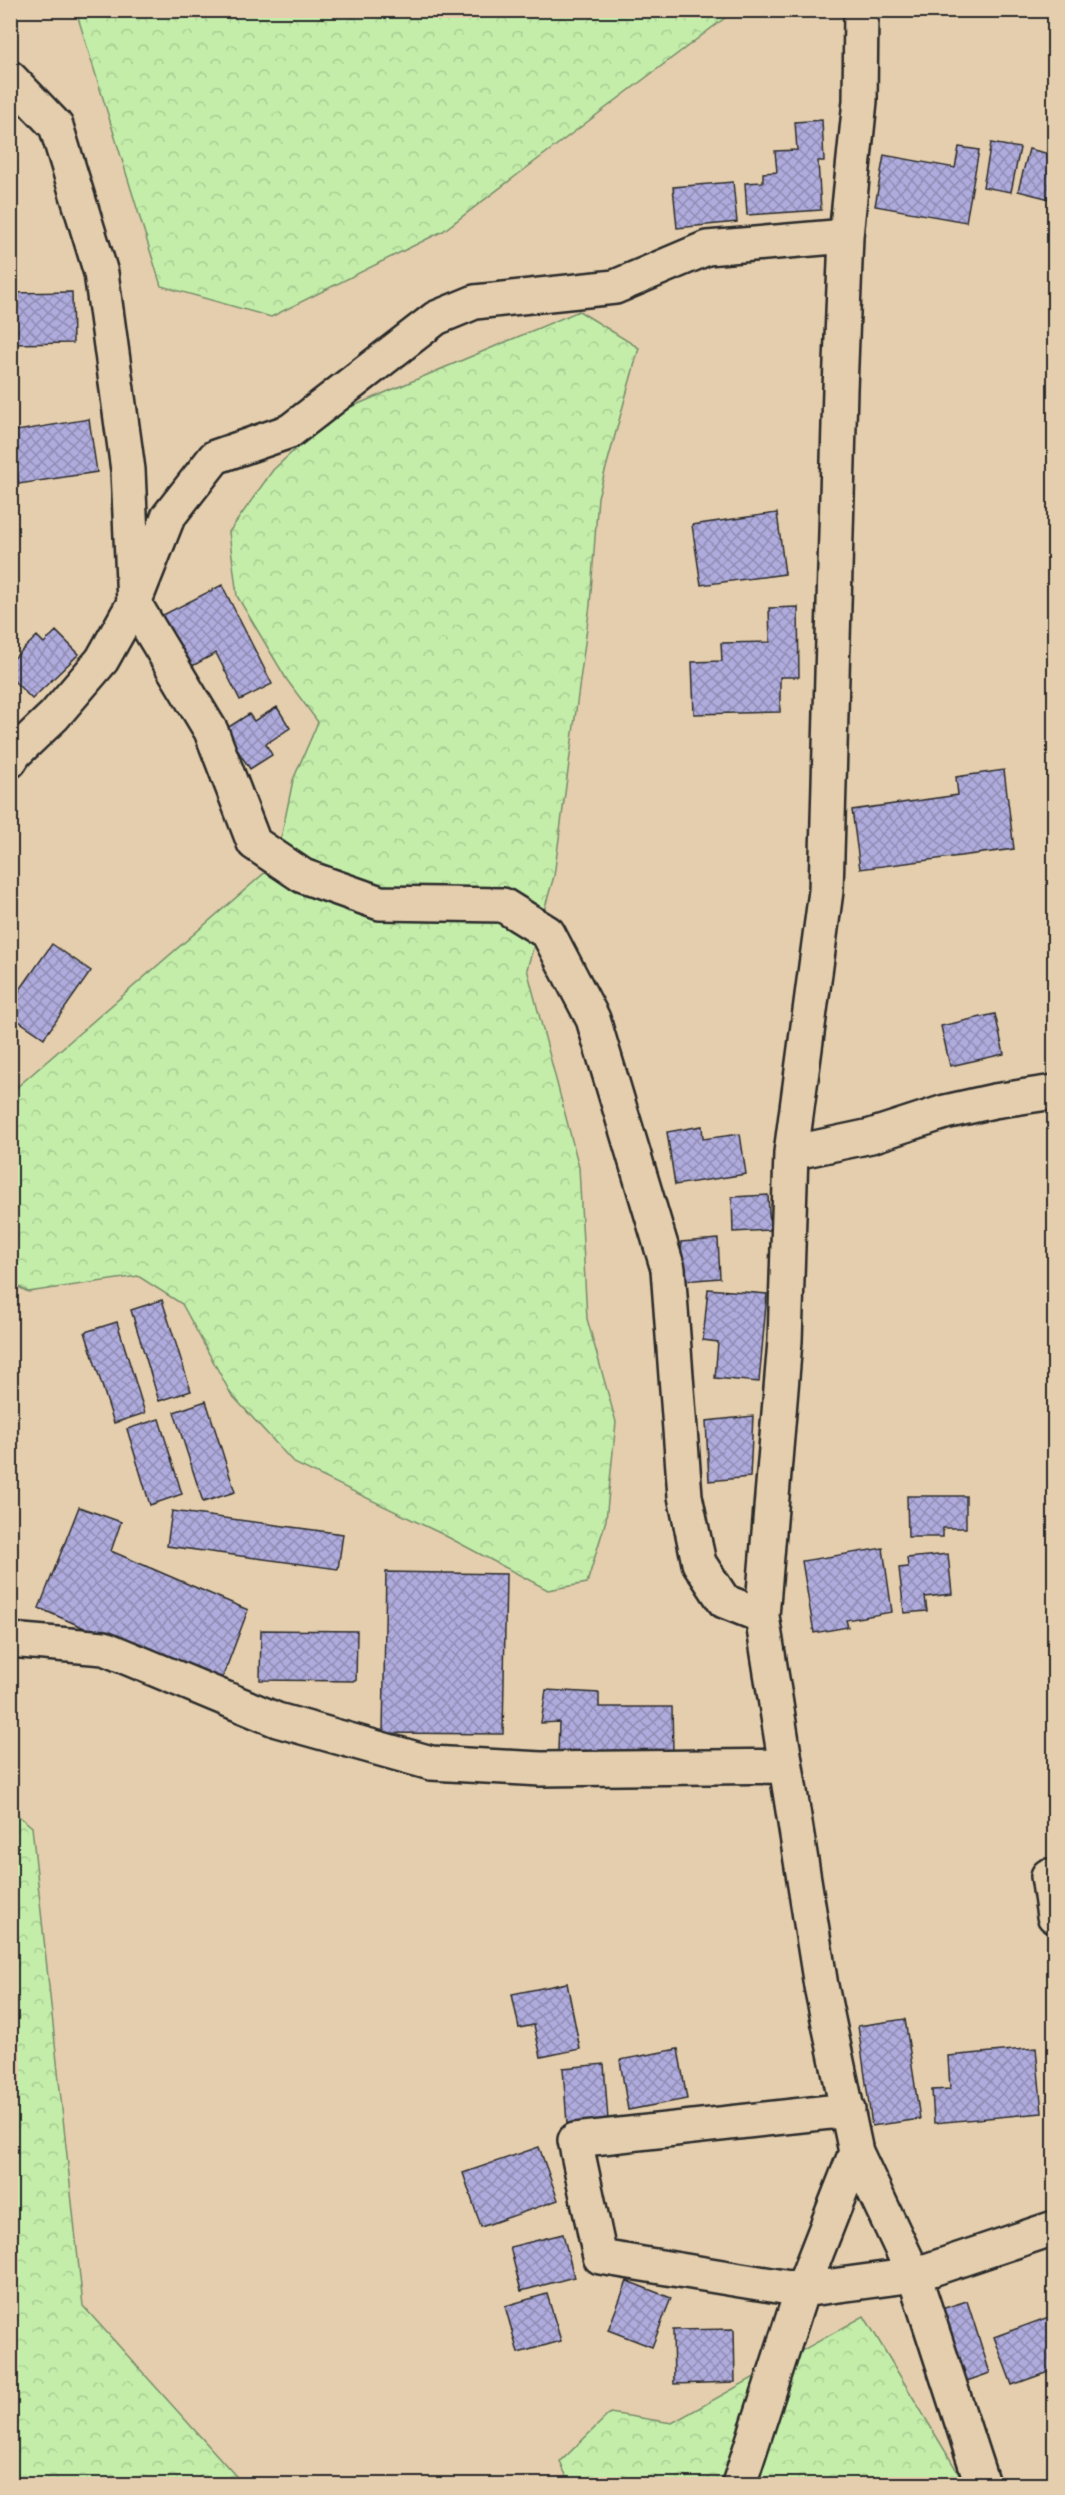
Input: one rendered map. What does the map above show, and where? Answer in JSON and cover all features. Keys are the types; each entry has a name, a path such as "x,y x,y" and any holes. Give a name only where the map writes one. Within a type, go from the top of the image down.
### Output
{"street":[{"path":"861,10 860,101 846,236 826,891 791,1153 785,1341 762,1616 784,1766 821,1986 856,2152 914,2275 982,2484"},
{"path":"10,78 56,126 101,273 128,470 134,603 211,731 254,843 303,876 380,903 504,905 548,933 593,1019 668,1269 685,1496 699,1563 724,1601 762,1616"},
{"path":"10,761 15,753 54,716 102,660 134,603 168,517 215,457 290,430 436,318 475,302 615,287 707,248 846,236"},
{"path":"791,1153 871,1136 945,1112 994,1101 1054,1092"},
{"path":"10,1640 104,1648 277,1720 431,1763 541,1769 784,1766"},
{"path":"1048,1876 1054,1916"},
{"path":"848,2110 575,2140 600,2257 802,2290 914,2275 1054,2228"},
{"path":"739,2484 802,2290 856,2152"}],"green space":[{"path":"76,10 734,11 443,231 271,317 161,286"},
{"path":"579,311 639,348 598,497 590,605 554,876 527,969 579,1167 587,1319 616,1422 606,1520 587,1583 548,1590 442,1534 294,1463 231,1394 182,1304 138,1276 28,1292 11,1283 10,1098 16,1088 276,863 293,780 318,722 287,680 237,596 229,532 273,470 332,415"},
{"path":"10,1809 32,1827 83,2306 243,2484 11,2484"},
{"path":"864,2316 965,2484 570,2484 560,2462 610,2413 672,2423"}],"building":[{"path":"822,120 824,161 818,161 821,210 747,215 745,183 763,182 763,173 777,172 775,151 797,150 795,122"},
{"path":"991,143 1020,148 1011,192 983,187"},
{"path":"959,147 979,150 966,222 875,206 884,155 955,168"},
{"path":"1029,149 1054,155 1054,200 1018,191"},
{"path":"733,182 737,222 677,228 673,187"},
{"path":"72,292 73,343 10,344 10,293"},
{"path":"89,419 97,472 19,484 10,432"},
{"path":"777,513 785,574 701,585 692,525"},
{"path":"222,585 272,684 240,700 216,653 185,670 159,617"},
{"path":"798,607 799,677 780,677 780,712 694,714 692,662 722,661 721,643 770,642 769,608"},
{"path":"56,631 79,654 32,699 10,677 10,662 37,636 44,643"},
{"path":"277,707 290,728 266,744 272,755 250,769 224,730 249,714 254,721"},
{"path":"1004,770 1014,849 860,869 852,810 958,795 956,777"},
{"path":"52,944 91,971 44,1038 10,1015 10,1004"},
{"path":"995,1014 1004,1054 950,1066 941,1026"},
{"path":"702,1126 703,1139 740,1134 746,1174 675,1185 667,1132"},
{"path":"768,1195 770,1230 733,1232 732,1197"},
{"path":"718,1239 720,1278 683,1281 681,1242"},
{"path":"708,1289 767,1294 759,1382 715,1378 718,1342 703,1340"},
{"path":"162,1300 191,1391 159,1401 131,1310"},
{"path":"117,1322 145,1413 114,1423 85,1332"},
{"path":"206,1401 235,1492 203,1502 174,1412"},
{"path":"753,1416 750,1477 709,1481 706,1421"},
{"path":"159,1419 182,1494 150,1505 127,1429"},
{"path":"907,1496 966,1496 966,1528 943,1528 943,1537 908,1537"},
{"path":"79,1507 121,1522 111,1551 248,1610 219,1687 39,1608"},
{"path":"172,1511 343,1534 338,1569 167,1546"},
{"path":"883,1548 892,1612 846,1620 848,1627 814,1633 802,1561"},
{"path":"948,1554 952,1594 925,1597 927,1611 904,1613 899,1568 908,1567 907,1558"},
{"path":"386,1572 506,1574 503,1734 383,1733"},
{"path":"261,1630 357,1631 356,1681 260,1680"},
{"path":"546,1690 599,1693 599,1707 672,1707 673,1752 558,1751 559,1722 541,1723"},
{"path":"567,1983 580,2049 541,2057 534,2025 519,2028 512,1994"},
{"path":"905,2019 920,2119 872,2126 858,2026"},
{"path":"1036,2048 1042,2113 934,2123 932,2090 950,2089 948,2056"},
{"path":"678,2049 687,2099 628,2110 620,2060"},
{"path":"604,2064 608,2120 567,2124 563,2068"},
{"path":"539,2147 558,2200 481,2227 463,2173"},
{"path":"563,2234 574,2277 521,2291 510,2247"},
{"path":"627,2281 671,2298 652,2347 608,2330"},
{"path":"547,2294 561,2341 518,2353 505,2306"},
{"path":"967,2301 990,2373 958,2384 935,2311"},
{"path":"1054,2315 1054,2370 1012,2385 994,2337"},
{"path":"734,2329 735,2382 674,2384 673,2330"}]}
